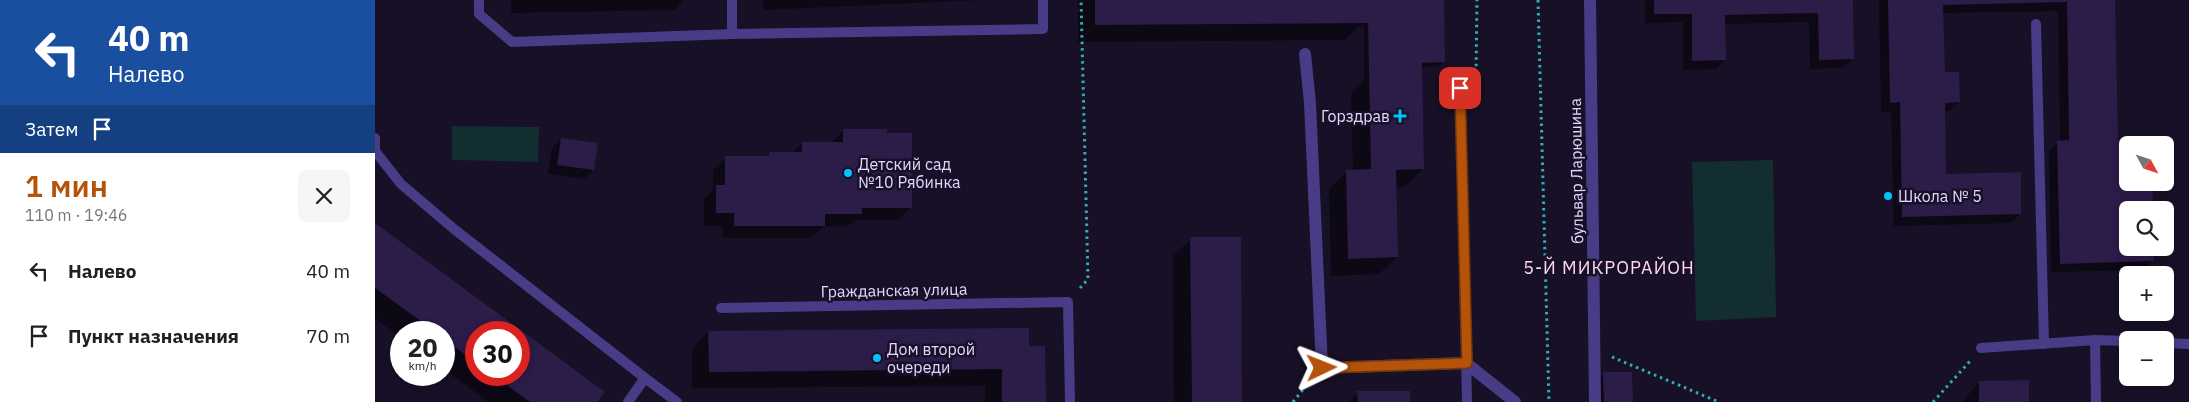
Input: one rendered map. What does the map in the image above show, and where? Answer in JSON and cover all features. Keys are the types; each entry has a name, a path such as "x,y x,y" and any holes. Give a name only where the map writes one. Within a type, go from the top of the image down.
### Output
{"street":[{"name":"бульвар Ларюшина","path":"1590,0 1595,402"},
{"path":"1305,54 1310,103 1322,368 1467,363 1515,402"}],"lane":[{"path":"479,0 479,14 512,42 732,34 1043,29 1043,0"},
{"path":"732,0 732,34"},
{"path":"2036,24 2045,344"},
{"path":"1460,88 1467,402"},
{"path":"375,138 375,151 401,184 454,230 677,402"},
{"path":"1068,302 1070,402"},
{"name":"Гражданская улица","path":"721,308 1068,302"},
{"path":"2095,340 2096,402"},
{"path":"1981,348 2095,340 2119,341"},
{"path":"2174,343 2189,344"},
{"path":"628,402 645,378"}],"path":[{"path":"1068,302 1088,279 1081,0"},
{"path":"1460,88 1476,75 1477,0"},
{"path":"1538,0 1549,402"},
{"path":"1933,402 1981,348"},
{"path":"1595,350 1719,402"},
{"path":"1293,402 1322,368"}],"green space":[{"path":"452,126 539,127 538,162 452,160"},
{"path":"1773,160 1776,317 1696,321 1692,162"}],"building":[{"path":"1095,0 1444,0 1445,62 1422,63 1424,169 1396,170 1398,257 1348,259 1346,170 1371,169 1368,23 1095,25"},
{"path":"1654,0 1853,0 1854,59 1819,60 1818,13 1725,15 1726,60 1692,61 1692,14 1654,14"},
{"path":"1888,0 2115,0 2119,191 2152,191 2153,201 2119,201 2119,256 2154,256 2154,261 2060,264 2057,141 2069,140 2067,2 1943,5 1945,72 1959,72 1960,102 1945,103 1946,174 2021,172 2021,214 1902,217 1900,102 1890,103"},
{"path":"843,129 887,129 887,133 912,133 912,208 862,208 862,214 825,214 825,226 734,226 734,213 716,213 716,185 725,185 725,156 769,156 769,152 802,152 802,142 843,142"},
{"path":"561,138 598,143 594,170 557,165"},
{"path":"375,223 508,321 465,321 465,355 455,347 455,321 421,321 375,288"},
{"path":"1190,237 1241,237 1242,402 1192,402"},
{"name":"Дом второй очереди","path":"1029,328 1029,346 1045,346 1046,402 1002,402 1002,369 709,372 708,331"},
{"path":"530,337 605,392 597,402 530,402 508,386 530,386"},
{"path":"1603,372 1632,372 1633,402 1604,402"},
{"path":"2029,380 2029,402 1979,402 1979,381"},
{"path":"1357,391 1410,391 1410,402 1358,402"}],"place":[{"name":"Горздрав","path":"1400,116"},
{"name":"Детский сад №10 Рябинка","path":"848,173"},
{"name":"Школа № 5","path":"1888,196"},
{"name":"Дом второй очереди","path":"877,358"}],"district":[{"name":"5-Й МИКРОРАЙОН","path":"1609,268"}],"route":[{"path":"1322,368 1467,363 1460,88"}]}
